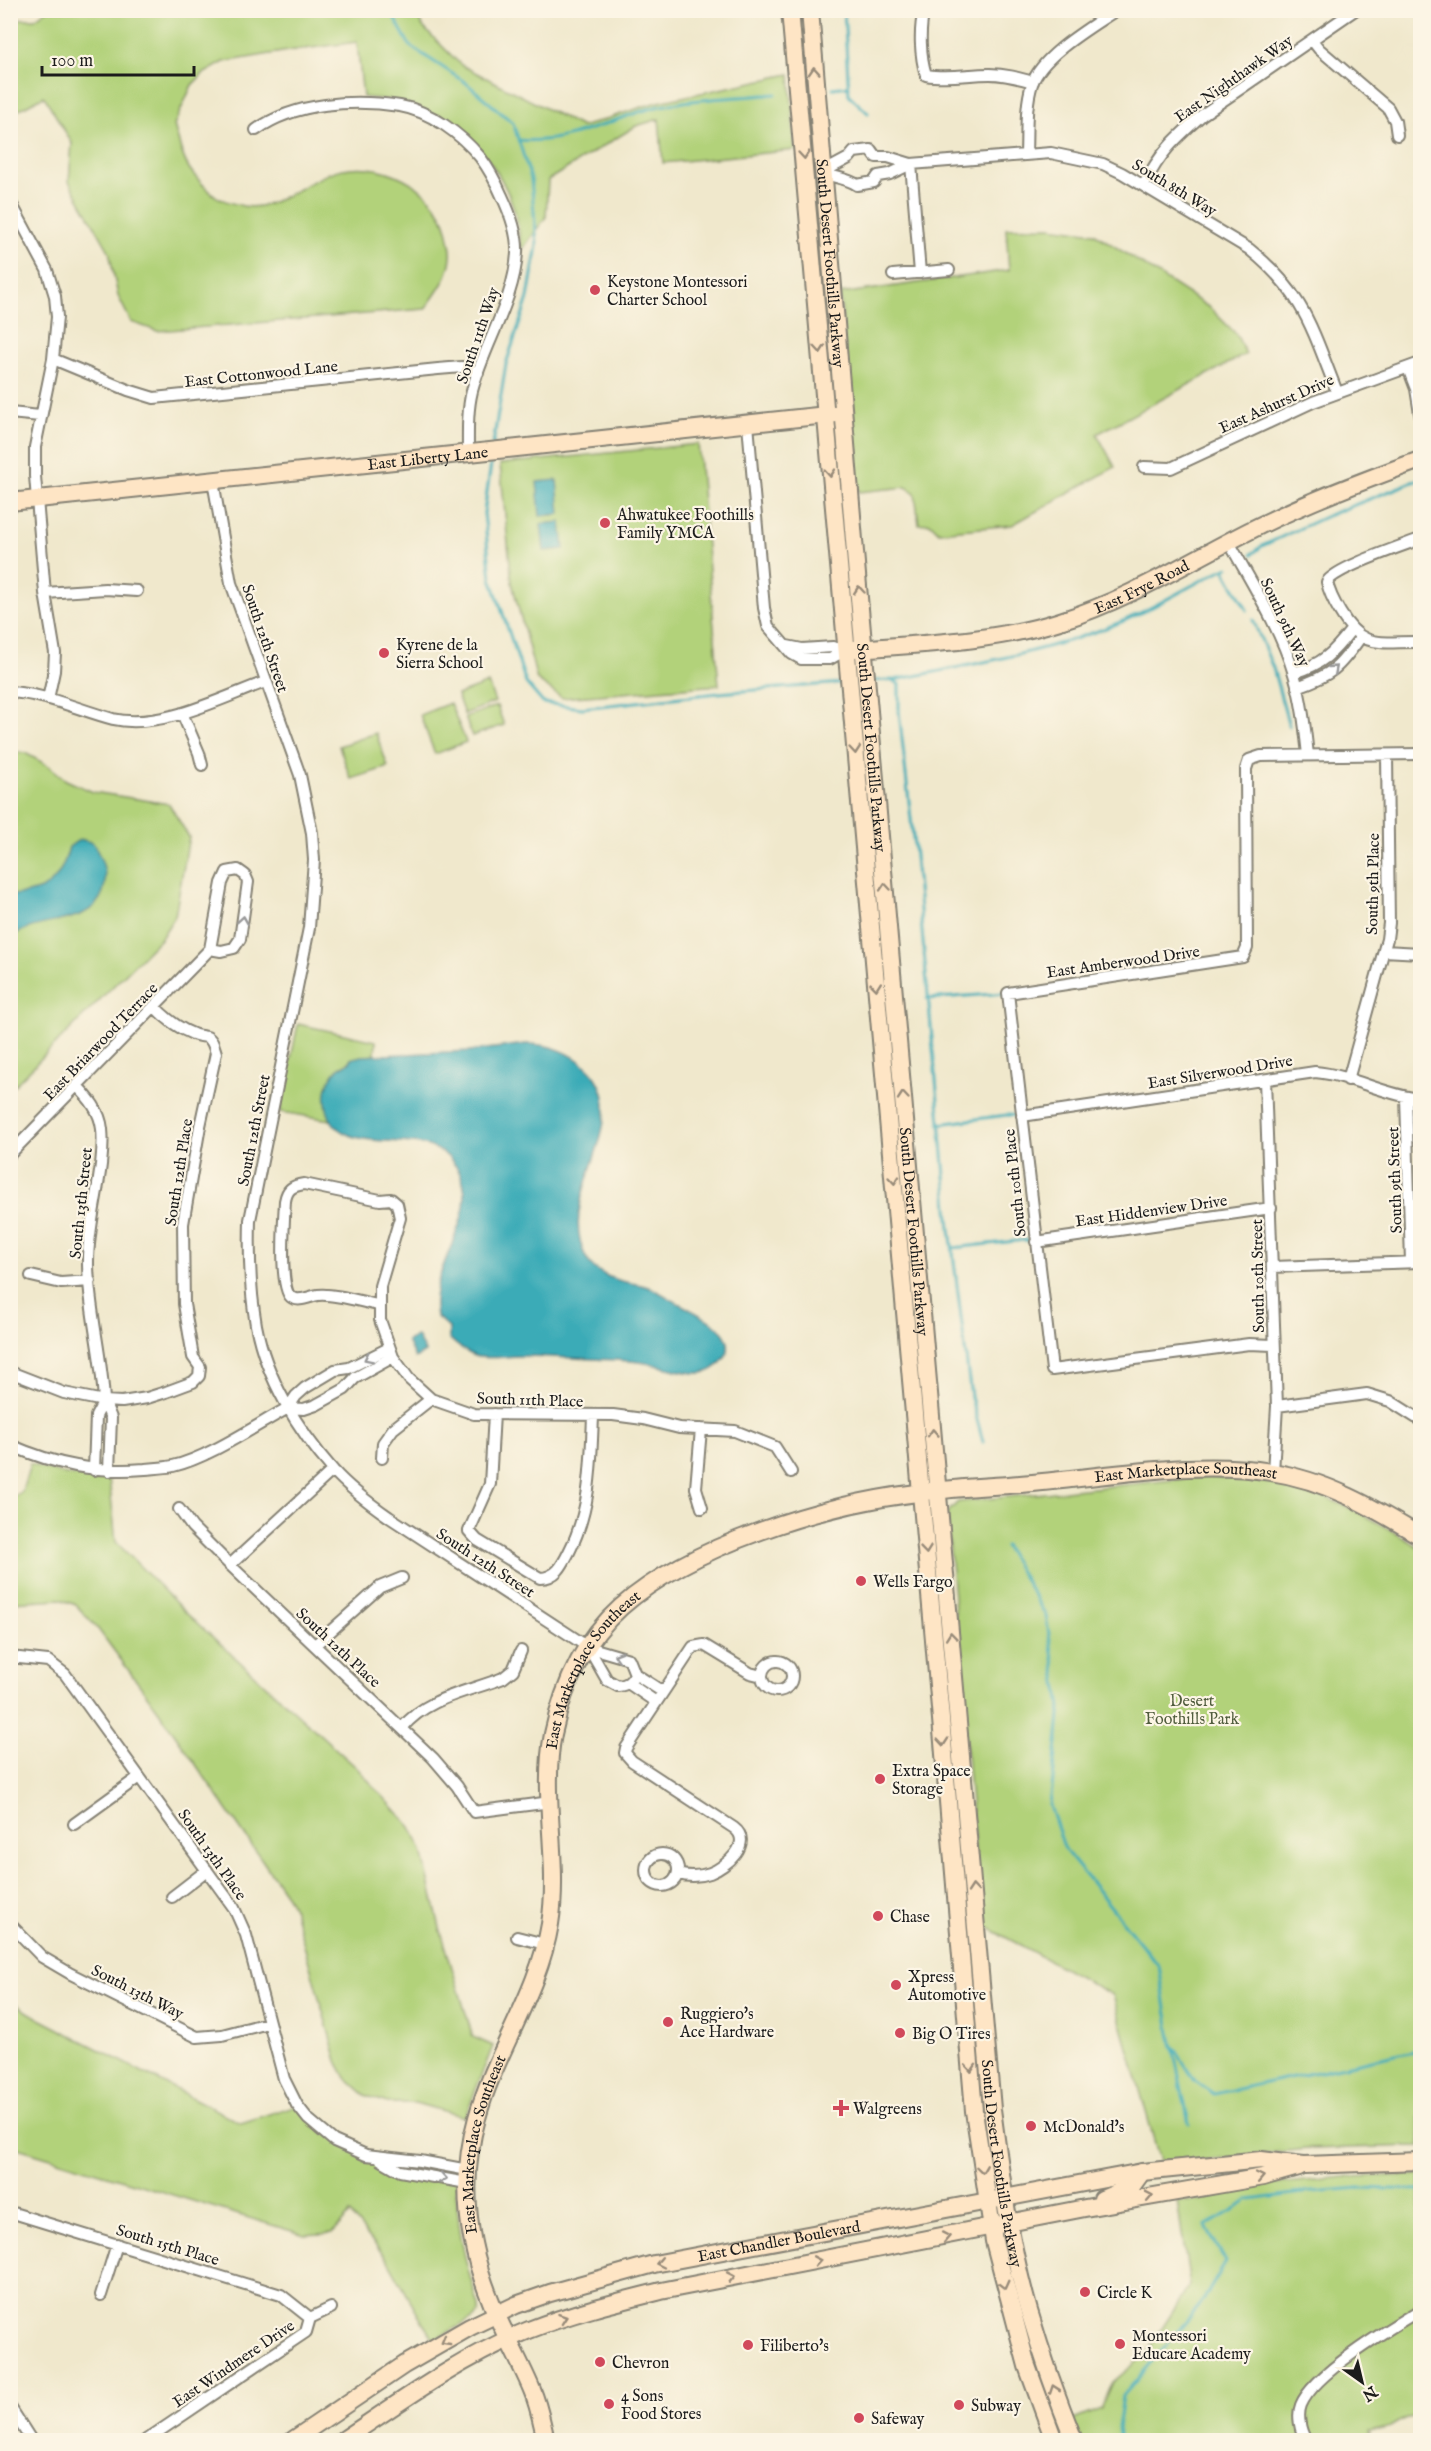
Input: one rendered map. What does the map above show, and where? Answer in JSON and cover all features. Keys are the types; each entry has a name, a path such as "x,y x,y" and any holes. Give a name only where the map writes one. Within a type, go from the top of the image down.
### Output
{"street":[{"name":"South Desert Foothills Parkway","path":"790,10 974,2111 991,2228 1013,2320 1054,2440"},
{"name":"South Desert Foothills Parkway","path":"810,10 866,682 992,2109 1004,2197 1029,2309 1059,2403 1074,2440"},
{"path":"924,10 921,20 926,75 941,78 990,74 1033,82"},
{"path":"1026,154 1027,124 1033,82 1047,62 1116,10"},
{"name":"East Nighthawk Way","path":"1144,186 1157,160 1179,135 1202,115 1355,10"},
{"path":"1312,40 1319,49 1388,108 1395,121 1397,135"},
{"name":"South 11th Way","path":"256,130 269,121 305,110 342,104 371,103 403,107 426,115 451,129 472,147 488,167 508,209 517,252 506,302 478,373 470,405 472,453"},
{"name":"South 8th Way","path":"823,172 849,158 854,152 871,150 876,157 888,157 912,164"},
{"name":"South 8th Way","path":"823,172 834,178 847,178 857,185 874,182 878,176 890,174 912,164 1026,154 1051,153 1103,164 1249,249 1285,282 1309,322 1337,392"},
{"path":"876,157 878,176"},
{"path":"849,158 851,181"},
{"path":"912,164 920,273"},
{"path":"10,201 47,270 55,296 57,317 53,359 35,447 45,593 55,653 48,699"},
{"path":"893,275 949,270"},
{"name":"East Cottonwood Lane","path":"53,359 128,390 154,398 462,367 478,373"},
{"name":"East Ashurst Drive","path":"1144,467 1171,468 1270,420 1337,392 1420,363"},
{"path":"1408,368 1416,389 1420,414"},
{"path":"10,413 40,416"},
{"name":"East Liberty Lane","path":"10,502 843,413"},
{"name":"East Frye Road","path":"748,424 765,619 768,626 787,646 809,655 833,647 846,650 864,649 974,638 1056,622 1127,595 1312,501 1420,460"},
{"name":"South 12th Street","path":"213,481 231,583 304,790 314,860 309,928 250,1220 249,1264 256,1327 271,1372 288,1408 333,1470 360,1496 588,1647 624,1656 632,1664 635,1674 663,1692"},
{"path":"1420,539 1348,568 1330,577 1327,582 1329,592 1351,630 1360,638 1369,641 1420,642"},
{"name":"South 9th Way","path":"1229,542 1266,608 1294,673 1304,720 1308,755"},
{"path":"45,593 105,589 137,591"},
{"path":"1294,673 1310,668 1326,658 1351,630"},
{"path":"1297,687 1335,670 1360,638"},
{"path":"10,692 31,693 114,719 149,721 182,713 265,682"},
{"path":"182,713 202,765"},
{"path":"1308,755 1420,754"},
{"name":"East Amberwood Drive","path":"1008,993 1243,957 1247,948 1246,769 1249,760 1261,756 1308,755"},
{"name":"South 9th Place","path":"1348,1080 1384,951 1389,923 1387,755"},
{"path":"238,870 248,882 240,939 234,948 210,949 222,883 227,872 238,870"},
{"path":"872,948 890,945"},
{"name":"East Briarwood Terrace","path":"10,1154 210,949"},
{"path":"1384,951 1420,953"},
{"name":"South 10th Place","path":"1008,993 1052,1370 1249,1344 1273,1345"},
{"name":"South 12th Place","path":"104,1401 122,1402 147,1398 193,1382 199,1376 200,1367 193,1357 184,1304 183,1224 200,1126 216,1053 214,1044 207,1038 195,1036 165,1018 154,1006"},
{"name":"East Silverwood Drive","path":"1022,1116 1315,1072 1330,1073 1406,1097 1420,1099"},
{"name":"South 10th Street","path":"1265,1080 1277,1406 1274,1472"},
{"name":"South 13th Street","path":"77,1086 93,1104 102,1127 102,1144 90,1239 90,1281 104,1401 111,1418 109,1471"},
{"name":"South 9th Street","path":"1406,1097 1416,1262"},
{"name":"South 11th Place","path":"378,1305 320,1295 298,1300 290,1297 286,1290 284,1275 285,1201 286,1193 293,1186 304,1184 380,1200 391,1200 397,1204 400,1218 380,1286 378,1305 380,1320 391,1353 409,1379 431,1399 474,1413 614,1415 680,1428 735,1431 775,1447 791,1472"},
{"name":"East Hiddenview Drive","path":"1036,1242 1271,1208"},
{"path":"1272,1266 1416,1262"},
{"path":"31,1276 61,1283 90,1281"},
{"path":"288,1408 304,1409 332,1396 345,1389 355,1378 391,1353"},
{"path":"10,1445 34,1455 94,1470 173,1466 206,1453 288,1408 296,1396 335,1370 348,1368 391,1353"},
{"path":"10,1372 64,1393 104,1401"},
{"path":"322,1378 332,1396"},
{"path":"1277,1406 1367,1394 1390,1401 1420,1420"},
{"path":"382,1458 383,1443 393,1429 431,1399"},
{"name":"South 13th Street","path":"94,1470 96,1416 104,1401"},
{"path":"494,1414 490,1484 470,1531 477,1540 540,1578 549,1578 563,1563 584,1517 589,1488 593,1416"},
{"path":"701,1429 696,1488 702,1508"},
{"path":"96,1432 111,1433"},
{"name":"East Marketplace Southeast","path":"546,2440 534,2395 496,2314 474,2251 466,2201 468,2177 474,2130 484,2096 536,1972 550,1923 549,1770 558,1712 565,1686 599,1631 619,1608 667,1573 740,1540 815,1513 848,1504 920,1492 1188,1469 1225,1468 1274,1472 1353,1498 1371,1506 1420,1536"},
{"path":"230,1565 333,1470"},
{"name":"South 12th Place","path":"179,1509 192,1527 230,1565 439,1765 474,1812 551,1802"},
{"path":"315,1646 380,1587 402,1578"},
{"path":"678,1874 688,1877 722,1868 735,1854 742,1840 738,1831 632,1761 625,1753 689,1653 698,1645 710,1648 750,1674 762,1676"},
{"name":"South 12th Street","path":"588,1647 608,1680 618,1686 628,1683 656,1702"},
{"path":"402,1728 412,1715 430,1704 503,1678 513,1670 521,1651"},
{"name":"South 13th Place","path":"10,1657 48,1661 65,1674 234,1908 246,1935 284,2079 302,2112 334,2141 379,2158 400,2170 468,2177"},
{"path":"628,1683 635,1674"},
{"path":"74,1824 139,1777"},
{"path":"172,1897 207,1870"},
{"name":"South 13th Way","path":"10,1924 42,1957 71,1974 197,2037 222,2035 268,2023"},
{"path":"517,1937 545,1944"},
{"name":"East Chandler Boulevard","path":"293,2440 404,2365 496,2314 550,2293 654,2264 1142,2172 1261,2160 1304,2164 1420,2161"},
{"name":"East Chandler Boulevard","path":"343,2440 452,2369 527,2331 592,2308 661,2291 1085,2208 1263,2177 1304,2164"},
{"path":"1085,2208 1132,2186 1142,2172"},
{"name":"South 15th Place","path":"10,2212 281,2295 310,2318"},
{"path":"101,2295 117,2244"},
{"name":"East Windmere Drive","path":"146,2440 306,2332 310,2318 331,2308"},
{"path":"1306,2440 1301,2434 1300,2407 1316,2382 1380,2335 1420,2310"},
{"path":"10,2407 32,2440"}],"green space":[{"path":"47,10 413,10 424,28 461,65 582,127 654,103 790,74 795,150 663,163 659,119 636,126 548,180 546,217 522,250 515,214 506,190 484,155 470,141 438,117 419,109 395,101 363,97 357,42 224,62 203,74 192,85 174,125 186,163 210,191 226,201 255,207 280,199 318,178 343,169 360,167 378,169 411,183 425,193 436,207 449,239 450,265 442,284 425,309 157,331 131,322 118,296 109,251 69,181 72,143 44,96 11,114 11,19 35,19"},
{"path":"1050,227 1094,233 1210,308 1236,334 1246,354 1097,434 1115,467 1012,525 939,532 930,523 919,524 915,493 906,487 859,492 840,294 1009,270 1006,228"},
{"name":"Ahwatukee Foothills Family YMCA","path":"698,444 719,685 562,698 537,680 512,583 500,464"},
{"path":"488,683 495,702 464,714 457,695"},
{"path":"450,703 466,742 435,754 420,715"},
{"path":"497,706 504,725 472,736 465,717"},
{"path":"376,733 388,767 351,779 339,746"},
{"path":"11,751 25,753 49,766 66,780 93,792 169,804 189,837 175,916 161,938 11,1089"},
{"path":"298,1024 376,1041 375,1055 361,1057 350,1062 334,1075 327,1094 331,1120 280,1112"},
{"path":"30,1464 66,1475 109,1478 116,1542 186,1613 357,1768 411,1827 422,1851 440,1928 473,2037 493,2046 465,2117 415,2103 387,2103 365,2095 346,2078 337,2061 294,1910 287,1896 158,1710 98,1629 76,1605 60,1599 11,1602 11,1498 22,1492"},
{"name":"Desert Foothills Park","path":"1201,1477 1264,1482 1317,1494 1366,1516 1420,1548 1420,2146 1306,2149 1161,2165 1113,1995 981,1924 947,1513 958,1502"},
{"path":"10,2001 38,2018 241,2123 297,2105 324,2133 379,2158 456,2173 457,2207 462,2240 479,2313 473,2319 433,2340 387,2259 350,2214 333,2233 305,2235 11,2146"},
{"path":"1420,2175 1420,2416 1406,2418 1391,2427 1369,2432 1371,2440 1080,2440 1071,2421 1101,2409 1113,2382 1145,2355 1190,2285 1177,2201 1196,2201 1248,2187 1345,2177"}],"water":[{"path":"557,480 560,514 540,516 537,482"},
{"path":"561,522 564,549 544,551 541,524"},
{"path":"80,839 93,843 104,867 105,885 96,904 87,912 75,917 35,926 11,938 11,895 34,892 50,883 61,869 69,847"},
{"path":"526,1044 555,1048 581,1062 598,1080 605,1101 604,1123 583,1193 579,1217 580,1240 588,1261 605,1275 652,1289 716,1326 728,1341 728,1350 723,1360 713,1369 703,1373 694,1373 622,1360 529,1356 480,1357 452,1341 449,1338 449,1328 436,1316 435,1296 440,1275 462,1214 465,1194 461,1175 448,1157 434,1148 416,1143 358,1138 343,1132 331,1121 326,1102 327,1087 341,1066 351,1061 350,1059 361,1056 470,1051"},
{"path":"417,1336 425,1352 415,1358 407,1341"}],"waterway":[{"path":"390,10 410,46 465,82 513,123 531,179 537,245 528,298 506,364 493,444"},
{"path":"844,10 849,95 868,113"},
{"path":"833,88 849,86"},
{"path":"518,140 536,141 572,135 670,104 776,94"},
{"path":"492,457 484,513 491,578 526,683 543,703 582,708 718,693 843,683"},
{"path":"1252,554 1262,546 1329,515 1420,479"},
{"path":"894,680 1009,657 1066,642 1135,616 1228,567"},
{"path":"1224,569 1247,610"},
{"path":"1253,620 1273,668 1289,726"},
{"path":"871,681 892,680 899,684 899,712 950,1229 971,1397 983,1442"},
{"path":"927,999 1006,993"},
{"path":"939,1124 1007,1115 1020,1116"},
{"path":"953,1248 1025,1240 1034,1242"},
{"path":"1005,1546 1046,1616 1061,1707 1050,1806 1065,1850 1159,1966 1189,2124"},
{"path":"1174,2047 1195,2081 1214,2094 1414,2051 1420,2052"},
{"path":"1120,2440 1118,2428 1123,2396 1201,2304 1226,2262 1206,2226 1250,2200 1359,2188 1420,2190"}],"place":[{"name":"Keystone Montessori Charter School","path":"595,290"},
{"name":"Ahwatukee Foothills Family YMCA","path":"605,523"},
{"name":"Kyrene de la Sierra School","path":"384,653"},
{"name":"Wells Fargo","path":"861,1581"},
{"name":"Extra Space Storage","path":"880,1779"},
{"name":"Chase","path":"878,1916"},
{"name":"Xpress Automotive","path":"896,1985"},
{"name":"Ruggiero's Ace Hardware","path":"668,2022"},
{"name":"Big O Tires","path":"900,2033"},
{"name":"Walgreens","path":"841,2108"},
{"name":"McDonald's","path":"1031,2126"},
{"name":"Circle K","path":"1085,2292"},
{"name":"Montessori Educare Academy","path":"1120,2344"},
{"name":"Filiberto's","path":"748,2345"},
{"name":"Chevron","path":"600,2362"},
{"name":"4 Sons Food Stores","path":"609,2404"},
{"name":"Subway","path":"959,2405"},
{"name":"Safeway","path":"859,2418"}]}
